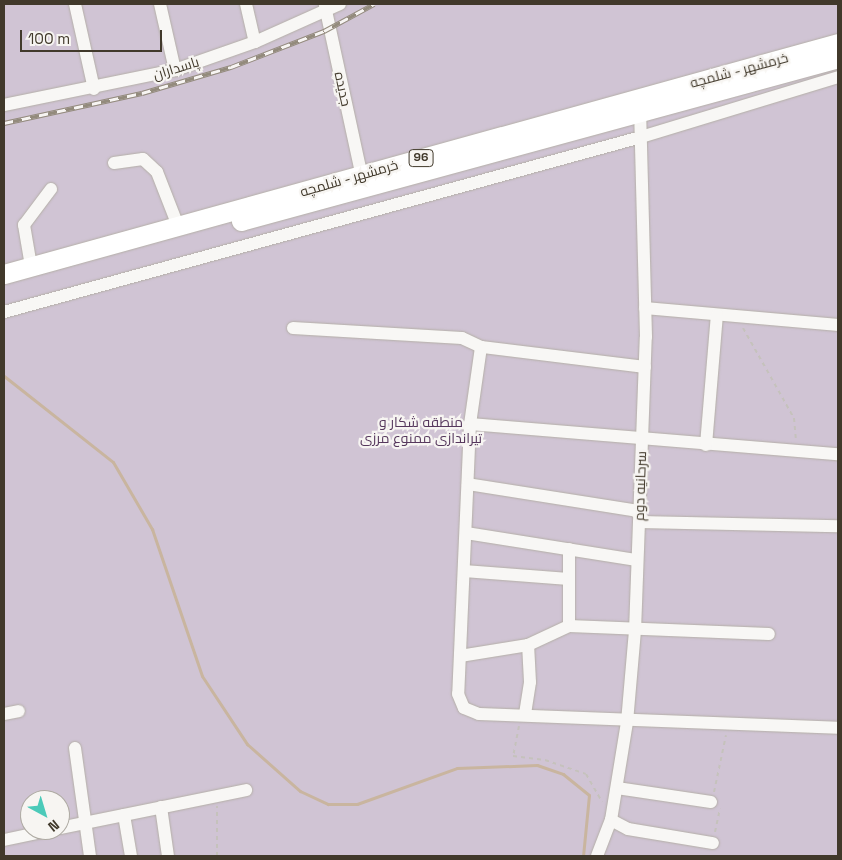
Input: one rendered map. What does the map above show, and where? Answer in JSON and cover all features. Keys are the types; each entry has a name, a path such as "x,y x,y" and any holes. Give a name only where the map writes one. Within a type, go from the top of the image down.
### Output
{"highway":[{"name":"خرمشهر - شلمچه","path":"4,286 838,43"},
{"name":"خرمشهر - شلمچه","path":"4,274 178,226 640,112 838,58"}],"street":[{"path":"75,4 94,89"},
{"path":"160,4 175,70"},
{"path":"246,4 255,42"},
{"name":"پاسداران","path":"4,105 94,89 175,70 255,42 325,8 340,4"},
{"name":"جدیده","path":"325,8 363,181"},
{"path":"4,312 641,137 838,78"},
{"name":"سرحانیه دوم","path":"597,856 611,820 617,788 627,722 635,630 646,308 640,112"},
{"path":"114,163 143,159 157,172 178,226"},
{"path":"31,266 24,225 51,189"},
{"path":"646,308 838,325"},
{"path":"706,444 717,314"},
{"path":"293,328 462,338 481,346 645,367"},
{"path":"481,346 470,424 458,694 464,708 480,714 526,714 627,722 838,728"},
{"path":"470,424 641,441 796,449 838,454"},
{"path":"468,484 639,516 838,526"},
{"path":"466,534 637,560"},
{"path":"569,549 569,626"},
{"path":"464,572 569,578"},
{"path":"460,656 528,645 569,626 769,634"},
{"path":"526,714 530,682 528,645"},
{"path":"4,714 19,710"},
{"path":"75,748 84,824 90,856"},
{"path":"617,788 711,802"},
{"path":"70,826 246,790"},
{"path":"162,808 168,856"},
{"path":"124,815 130,856"},
{"path":"611,820 628,829 713,842"},
{"path":"4,840 20,837"}],"path":[{"path":"738,316 794,418 796,449"},
{"path":"526,714 517,730 513,756 545,760 586,774 611,820"},
{"path":"713,842 720,808 711,802 728,725"},
{"path":"216,796 217,856"}],"green space":[{"name":"منطقه شکار و تیراندازی ممنوع مرزی","path":"4,4 838,4 838,856 4,856"}],"waterway":[{"path":"4,376 113,462 152,529 202,676 247,744 300,791 328,804 357,804 457,768 537,765 563,774 589,795 583,856"}],"railway":[{"path":"4,123 142,93 231,67 324,31 374,4"}]}
